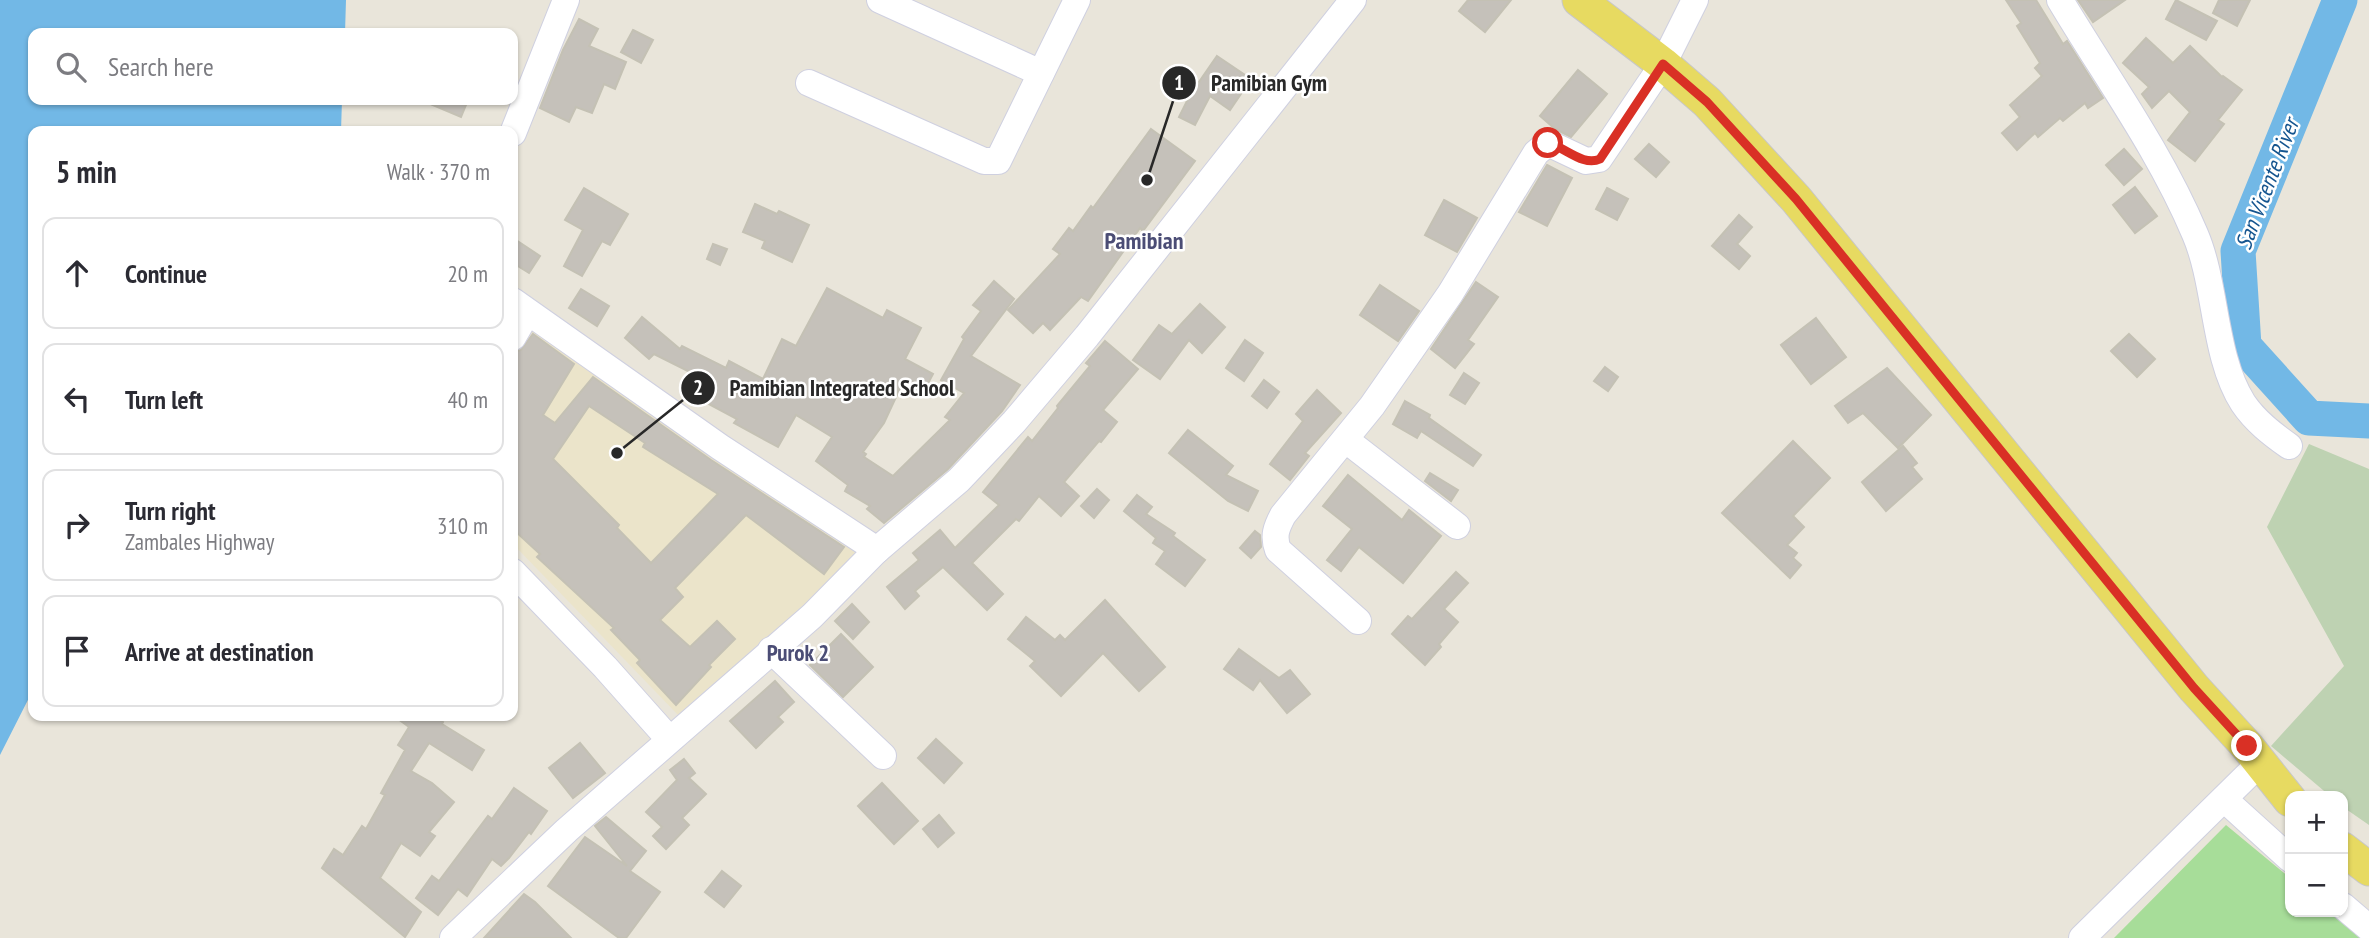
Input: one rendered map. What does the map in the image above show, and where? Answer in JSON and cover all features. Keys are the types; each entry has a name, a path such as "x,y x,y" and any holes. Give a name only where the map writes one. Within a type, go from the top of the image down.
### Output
{"main road":[{"path":"1579,0 1663,64 1707,102 1796,199 2194,688 2261,762 2285,793"},
{"path":"2348,853 2369,869"}],"street":[{"path":"516,126 566,0"},
{"path":"880,0 1041,74"},
{"path":"808,83 992,162 998,161 1077,0"},
{"path":"453,938 567,830 812,615 877,550 959,480 1014,422 1095,325 1353,0"},
{"path":"1358,621 1278,550 1276,528 1283,515 1346,440 1450,294 1536,153 1548,143 1586,161 1600,159 1663,64 1695,0"},
{"path":"2060,0 2135,122 2197,237 2221,342 2242,402 2268,431 2289,446"},
{"path":"520,307 720,447 877,550"},
{"path":"1346,440 1457,526"},
{"path":"518,577 606,667 669,739"},
{"path":"771,650 883,755"},
{"path":"2082,938 2261,762"},
{"path":"2224,799 2285,854"},
{"path":"2348,910 2369,929"}],"shaded area":[{"path":"537,325 866,554 680,717 518,549 518,354"}],"green space":[{"path":"2309,444 2369,469 2369,825 2348,810 2348,791 2324,791 2271,746 2344,666 2267,527"},
{"path":"2226,825 2285,874 2285,917 2338,917 2364,938 2114,938"}],"water":[{"path":"0,0 346,0 345,28 28,28 28,105 342,105 341,126 28,126 28,700 0,755"}],"building":[{"path":"1468,0 1511,0 1485,32 1459,11"},
{"path":"2006,0 2036,0 2063,44 2067,41 2103,98 2088,108 2085,103 2063,121 2060,118 2038,137 2035,133 2017,150 2002,133 2020,117 2010,105 2042,76 2035,68 2040,63 2017,26 2021,23"},
{"path":"2078,0 2125,0 2093,22"},
{"path":"2176,0 2217,21 2206,40 2166,19"},
{"path":"2219,0 2250,0 2237,26 2213,13"},
{"path":"579,19 598,29 589,46 626,62 615,89 604,84 592,113 576,107 569,122 540,108 563,50"},
{"path":"633,30 653,40 641,63 621,52"},
{"path":"2146,38 2173,63 2190,46 2222,77 2242,90 2218,120 2224,124 2195,161 2168,140 2190,112 2169,91 2152,108 2142,94 2149,87 2123,63"},
{"path":"1217,56 1251,79 1230,110 1210,96 1195,125 1179,117 1190,95"},
{"path":"1578,70 1607,94 1571,137 1555,129 1540,116"},
{"path":"433,105 466,105 461,117"},
{"path":"1151,129 1195,161 1143,231 1140,228 1088,301 1081,297 1050,330 1043,323 1033,333 1008,310 1060,254 1053,249 1069,228 1073,231 1091,206 1093,208"},
{"path":"1649,144 1669,162 1656,177 1635,159"},
{"path":"2124,149 2142,169 2124,185 2106,165"},
{"path":"1547,165 1572,178 1547,226 1519,212"},
{"path":"2135,187 2157,216 2135,233 2113,205"},
{"path":"584,188 628,214 610,245 602,241 582,276 564,266 583,230 565,220"},
{"path":"1607,188 1628,199 1617,220 1596,209"},
{"path":"1444,200 1477,218 1457,252 1425,235"},
{"path":"755,204 777,214 779,211 809,225 792,262 762,248 765,241 743,232"},
{"path":"1739,215 1752,227 1737,244 1750,256 1739,269 1712,246"},
{"path":"518,241 540,256 529,273 518,266"},
{"path":"713,244 727,249 720,265 707,259"},
{"path":"994,281 1014,299 971,356 1020,385 1002,411 948,469 884,523 867,509 870,506 845,491 848,485 816,461 832,437 796,415 778,447 734,423 737,419 707,403 712,394 686,380 690,372 654,354 649,359 625,338 642,317 680,349 682,346 726,368 729,361 763,379 782,339 796,346 827,288 883,318 887,310 921,328 905,359 933,374 923,393 903,382 884,423 863,452 866,454 864,457 893,476 950,420 945,417 964,393 941,380 964,339 962,337 981,311 973,305"},
{"path":"1476,282 1498,297 1468,340 1474,344 1455,368 1431,349"},
{"path":"1380,285 1419,311 1398,341 1360,315"},
{"path":"581,289 609,306 597,326 569,308"},
{"path":"1200,304 1225,327 1202,353 1189,340 1160,379 1133,360 1159,325 1172,334"},
{"path":"1816,318 1846,357 1811,384 1781,345"},
{"path":"533,334 574,364 543,415 555,423 593,377 711,460 844,547 824,574 746,515 675,588 683,597 660,620 690,647 717,621 735,639 676,705 637,663 640,660 611,630 614,628 537,557 540,554 518,534 518,351","holes":["589,406 645,443 643,447 718,494 651,563 617,528 619,525 553,459"]},
{"path":"2129,334 2155,359 2137,377 2111,351"},
{"path":"1245,340 1263,353 1244,381 1226,368"},
{"path":"1105,341 1138,369 1103,410 1117,422 1064,482 1079,496 1061,516 1039,496 1019,521 1016,519 972,563 1003,594 987,610 943,567 915,591 919,596 905,609 887,587 919,560 913,553 940,530 955,548 999,505 983,492 1028,437 1032,441 1090,366 1086,363"},
{"path":"1605,367 1618,377 1608,391 1594,381"},
{"path":"1887,368 1931,415 1898,448 1863,413 1848,423 1835,406"},
{"path":"1464,373 1479,383 1465,404 1450,395"},
{"path":"1264,380 1279,392 1267,408 1252,396"},
{"path":"1317,390 1341,413 1305,453 1309,456 1290,480 1270,464 1303,421 1296,414"},
{"path":"1405,401 1430,415 1429,418 1481,455 1473,466 1421,431 1417,438 1393,424"},
{"path":"1188,430 1233,466 1226,475 1258,491 1248,511 1228,501 1169,453"},
{"path":"1793,441 1830,478 1793,516 1804,527 1787,545 1797,553 1793,558 1801,565 1790,578 1722,513"},
{"path":"1903,446 1917,463 1912,467 1922,479 1886,511 1862,482"},
{"path":"1430,473 1458,490 1451,501 1425,481"},
{"path":"1348,475 1402,520 1409,510 1441,536 1403,583 1359,547 1341,571 1327,560 1352,529 1323,506"},
{"path":"1097,489 1109,500 1094,518 1081,506"},
{"path":"1137,495 1152,507 1146,514 1175,533 1173,536 1205,560 1185,586 1156,564 1165,551 1153,543 1156,538 1124,511"},
{"path":"1255,531 1260,535 1261,547 1251,558 1240,548"},
{"path":"1456,572 1468,583 1444,609 1458,622 1425,665 1392,634 1408,616 1412,619"},
{"path":"1105,600 1165,667 1139,691 1103,653 1061,696 1030,666 1035,661 1008,639 1026,617 1055,640 1060,635 1065,640"},
{"path":"852,604 869,622 853,639 835,621"},
{"path":"841,634 873,667 843,697 810,665"},
{"path":"1239,649 1279,678 1290,670 1310,694 1287,713 1260,680 1253,690 1224,669"},
{"path":"775,681 794,702 778,717 783,722 756,748 730,721"},
{"path":"401,721 442,721 442,724 484,750 472,770 429,743 411,771 432,783 454,802 429,832 435,836 420,856 401,843 380,878 421,912 405,937 322,868 334,849 343,855 362,826 366,829 385,795 381,793 405,750 398,745 409,727"},
{"path":"936,739 962,763 944,783 918,758"},
{"path":"580,743 605,773 573,798 549,768"},
{"path":"684,759 695,773 689,778 706,794 682,818 689,825 666,849 653,836 662,827 646,812 677,780 670,770"},
{"path":"882,783 918,821 894,844 858,806"},
{"path":"514,788 547,811 531,834 529,832 501,866 492,859 467,896 458,889 438,915 416,898 432,876 439,881 488,816 492,819"},
{"path":"939,815 954,833 938,847 923,829"},
{"path":"606,817 646,851 630,871 660,892 626,938 619,938 548,886 585,837 627,866 595,826"},
{"path":"722,871 741,886 724,907 705,892"},
{"path":"524,894 535,902 571,938 484,938"}],"waterway":[{"name":"San Vicente River","path":"2340,0 2238,251 2244,346 2309,418 2369,421"}],"place":[{"name":"Pamibian Gym","path":"1147,180"},
{"name":"Pamibian Integrated School","path":"617,453"}],"district":[{"name":"Pamibian","path":"1144,241"},
{"name":"Purok 2","path":"798,653"}],"route":[{"path":"1548,143 1586,161 1600,159 1663,64 1707,102 1796,199 2194,688 2247,746"}]}
